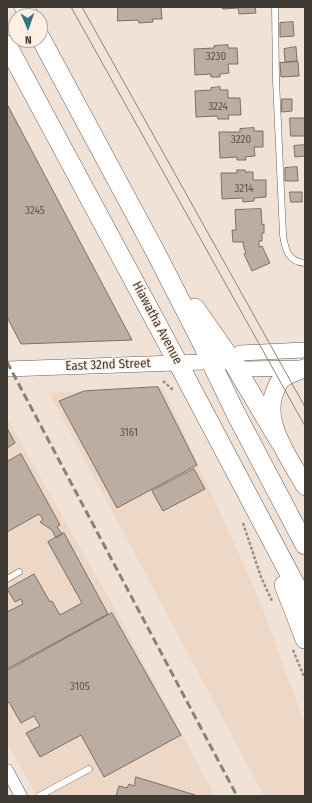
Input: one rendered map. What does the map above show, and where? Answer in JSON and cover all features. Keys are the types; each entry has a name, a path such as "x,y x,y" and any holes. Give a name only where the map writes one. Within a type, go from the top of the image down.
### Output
{"highway":[{"name":"Hiawatha Avenue","path":"7,45 178,363 246,509 305,603"},
{"path":"46,48 155,251 236,414 305,545"},
{"path":"155,251 232,361 280,442"},
{"path":"246,509 299,644"}],"main road":[{"path":"305,368 287,376 280,381 272,396 270,408 271,416 280,442 305,486"}],"street":[{"name":"East 32nd Street","path":"7,369 232,361 240,354 244,353 305,350"},
{"name":"East 32nd Street","path":"232,361 243,369 305,368"},
{"path":"7,770 18,795"}],"lane":[{"path":"274,7 283,235 285,248 292,258 305,263"},
{"path":"7,579 19,572"},
{"path":"39,796 88,769"}],"path":[{"path":"163,381 176,393"},
{"path":"246,509 261,576 274,606"},
{"path":"299,644 305,679"}],"shaded area":[{"path":"163,387 257,594 305,724 305,796 264,796 49,393"},
{"path":"7,418 116,611 215,796 37,796 7,743"}],"building":[{"path":"118,7 161,7 162,19 152,19 153,22 139,23 138,20 118,21"},
{"path":"223,7 255,7 256,13 239,14 238,8 223,9"},
{"path":"293,22 294,36 280,37 280,23"},
{"path":"228,45 228,48 237,48 238,64 228,64 229,73 220,74 220,77 211,77 211,74 195,75 194,49 214,48 214,46"},
{"path":"296,47 297,61 285,62 284,49"},
{"path":"298,62 299,76 281,77 280,63"},
{"path":"220,87 220,90 228,90 228,98 240,98 241,115 228,115 229,119 218,119 217,116 196,117 195,91 211,90 211,88"},
{"path":"282,99 292,99 292,111 282,112"},
{"path":"7,104 132,340 21,344 7,317"},
{"path":"290,118 305,118 305,136 291,136"},
{"path":"254,128 254,131 263,131 263,147 254,147 255,156 245,157 246,160 237,160 237,157 220,158 219,132 240,132 240,129"},
{"path":"305,145 305,156 295,157 294,146"},
{"path":"297,167 298,181 285,181 285,168"},
{"path":"237,170 253,172 253,180 266,180 266,197 254,198 254,201 243,202 243,198 222,199 221,173 237,173"},
{"path":"290,192 302,192 302,202 291,202"},
{"path":"261,209 264,233 262,233 262,241 259,241 259,247 262,246 270,263 252,271 244,254 246,253 243,242 233,242 232,230 236,230 235,210"},
{"path":"158,387 197,465 117,508 59,401 84,391"},
{"path":"7,428 15,443 7,448"},
{"path":"21,454 60,525 57,527 62,534 56,538 52,530 40,522 43,519 39,514 7,532 7,462"},
{"path":"194,469 205,489 163,511 152,491"},
{"path":"64,533 108,614 7,669 7,612 23,604 21,599 15,602 7,589 34,574 50,602 52,601 60,615 82,603 48,542"},
{"path":"112,613 181,735 104,777 81,735 40,757 26,733 40,726 34,716 21,723 9,702 7,703 7,671"},
{"path":"136,777 195,795 116,796 119,786 127,788 129,784 134,786"}],"tram line":[{"path":"71,7 305,426"},
{"path":"82,7 305,407"}],"railway":[{"path":"7,362 237,796"}]}
